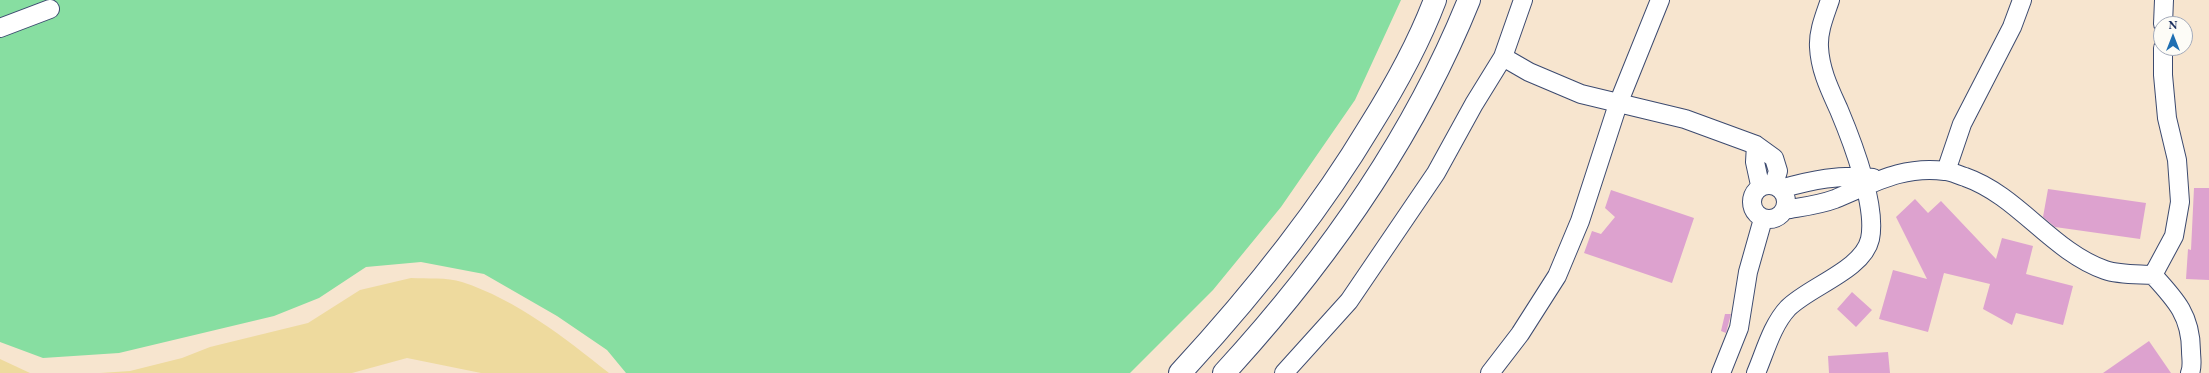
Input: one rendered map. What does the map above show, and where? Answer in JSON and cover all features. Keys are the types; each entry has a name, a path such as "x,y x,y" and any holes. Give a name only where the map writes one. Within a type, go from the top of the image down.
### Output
{"highway":[{"path":"1180,373 1268,273 1313,213 1350,159 1401,75 1435,0"},
{"path":"1224,373 1306,277 1358,206 1436,76 1469,0"}],"street":[{"path":"1284,373 1349,301 1400,229 1436,173 1503,57 1523,0"},
{"path":"1490,373 1520,334 1557,276 1580,221 1618,104 1660,0"},
{"path":"1756,373 1778,320 1799,298 1861,257 1870,238 1869,180 1827,86 1822,67 1819,47 1820,32 1830,0"},
{"path":"1946,171 1962,124 2012,27 2022,0"},
{"path":"2163,16 2164,0"},
{"path":"0,28 50,9"},
{"path":"2153,275 2174,236 2180,202 2177,160 2166,103 2163,75 2163,56"},
{"path":"1503,57 1529,72 1562,86 1618,104 1685,119 1756,145 1774,158 1778,171 1772,186"},
{"path":"1784,210 1834,199 1869,180 1922,170 1946,171 1982,183 2011,202 2035,224 2082,260 2106,271 2153,275 2176,301 2187,319 2191,340 2190,373"},
{"path":"1772,186 1786,202 1784,210 1781,216 1762,219 1756,215 1753,203 1755,190 1772,186 1840,176 1869,180"},
{"path":"1721,373 1739,328 1748,272 1762,219"}],"green space":[{"path":"0,0 1401,0 1355,100 1281,207 1213,290 1130,373 626,373 607,350 557,316 484,274 421,262 366,267 319,298 274,316 119,353 43,358 0,342"}],"sand":[{"path":"411,278 456,280 502,299 540,321 609,373 481,373 407,358 352,373 100,373 130,371 182,358 210,347 308,323 360,290"},
{"path":"0,359 30,373 0,373"}],"building":[{"path":"2194,188 2209,188 2209,280 2186,279 2188,249 2191,250"},
{"path":"2048,189 2146,203 2140,239 2055,227 2043,217"},
{"path":"1611,190 1694,218 1672,283 1584,253 1592,231 1601,234 1615,217 1605,208"},
{"path":"1915,199 1928,213 1941,201 1996,259 2002,238 2033,246 2026,274 2073,286 2063,325 2016,313 2012,325 1983,309 1990,284 1944,273 1928,332 1879,319 1893,270 1927,279 1896,217"},
{"path":"1852,292 1872,310 1856,327 1837,309"},
{"path":"1725,314 1731,314 1726,333 1721,331"},
{"path":"2149,341 2171,373 2103,373"},
{"path":"1888,352 1890,373 1829,373 1828,356"}]}
